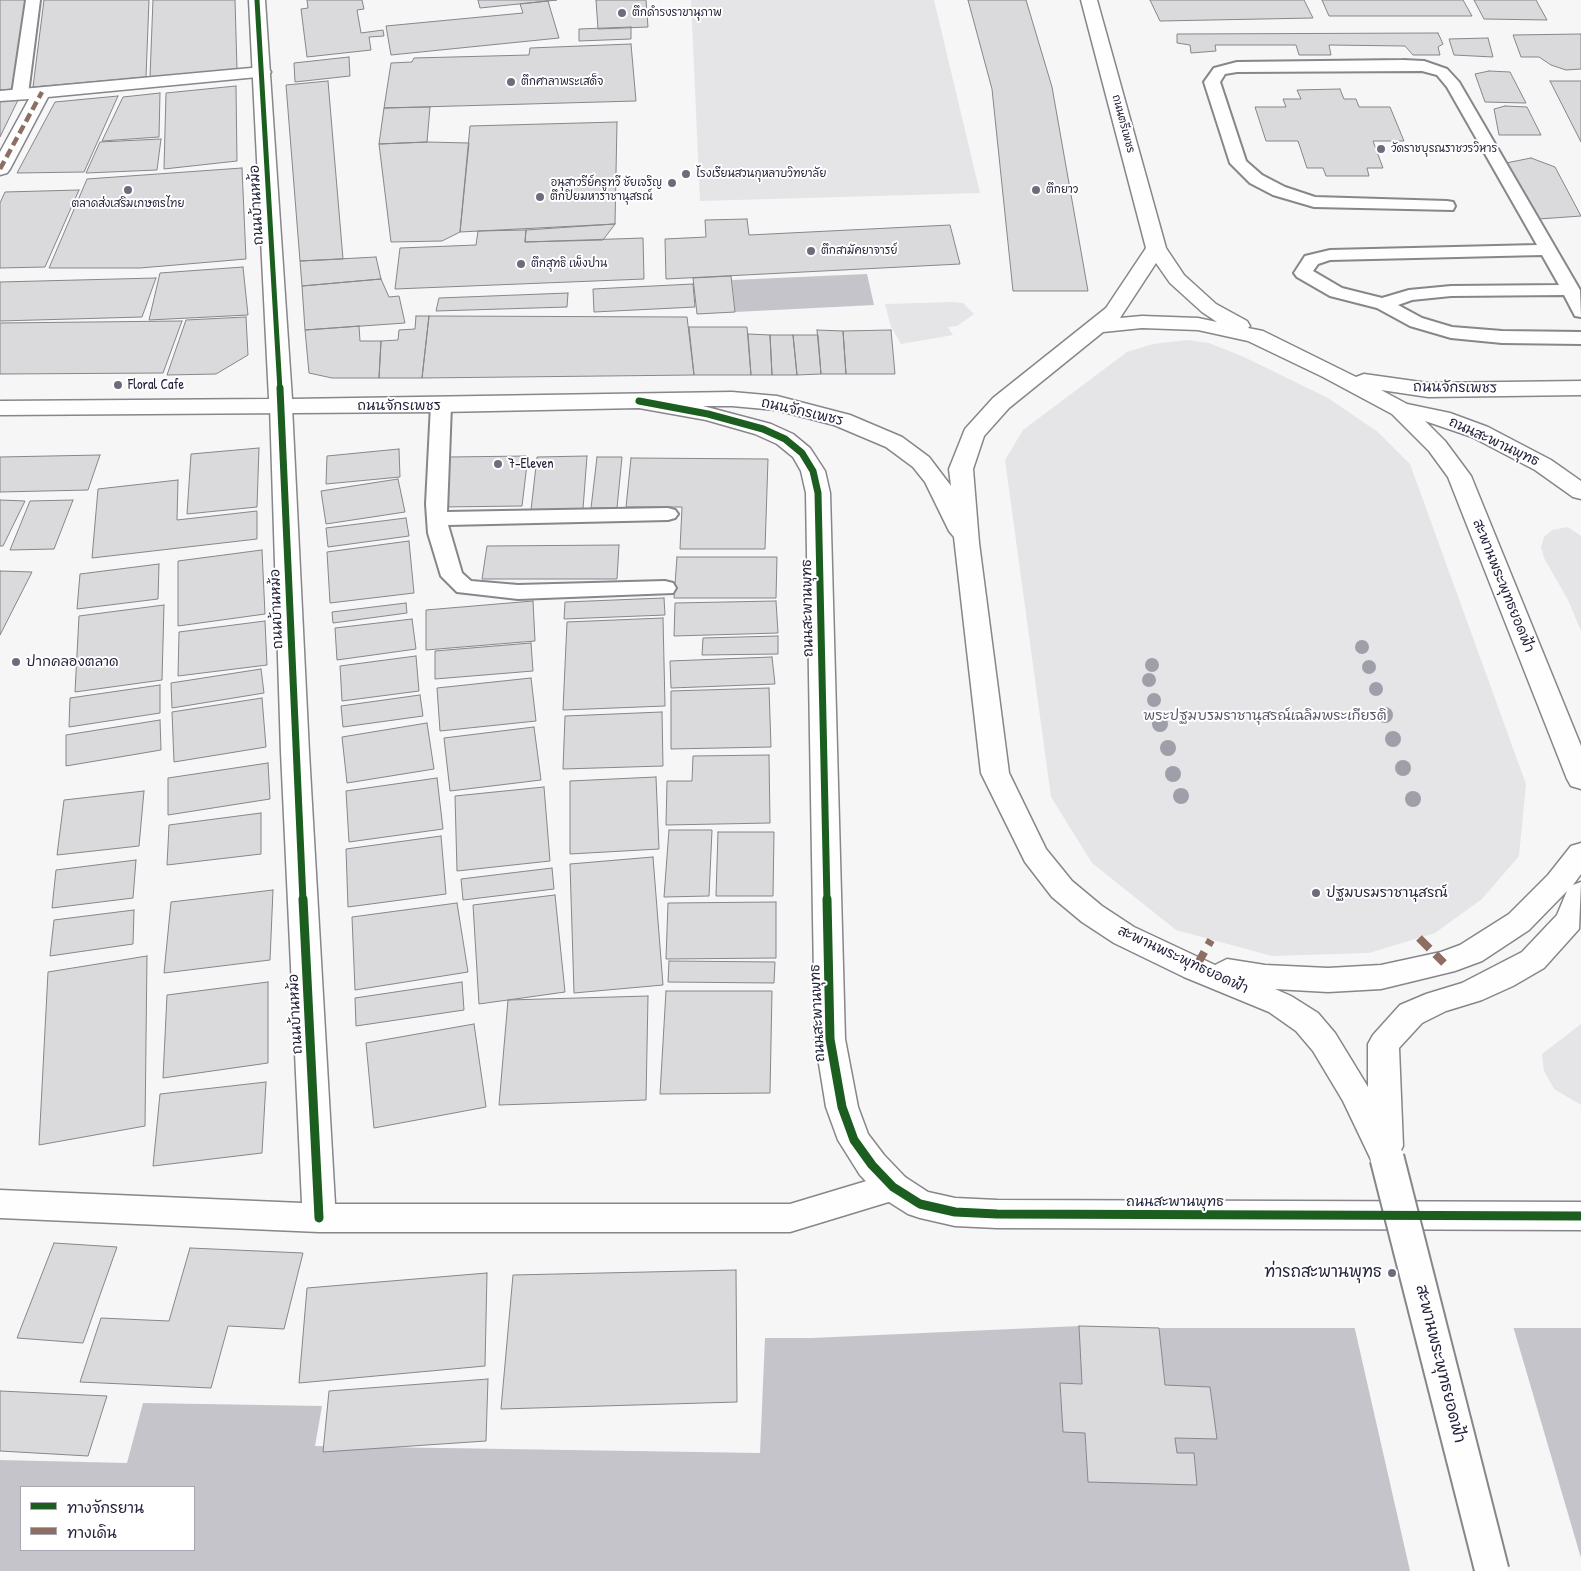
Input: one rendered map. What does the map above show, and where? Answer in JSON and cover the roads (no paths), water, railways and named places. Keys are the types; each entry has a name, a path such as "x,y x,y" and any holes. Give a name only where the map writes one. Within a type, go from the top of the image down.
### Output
{"main road":[{"name":"ถนนบ้านหม้อ","path":"258,0 280,406 295,752 319,1218"},
{"name":"ถนนตรีเพชร","path":"1089,0 1156,248 1177,279 1209,308 1255,336"},
{"path":"0,96 262,72"},
{"path":"0,170 42,92"},
{"path":"968,543 961,469 973,434 1001,403 1114,312 1156,248"},
{"name":"ถนนจักรเพชร","path":"1098,326 1142,322 1198,324 1255,336 1331,372 1400,409"},
{"name":"ถนนจักรเพชร","path":"1331,372 1370,382 1428,390 1581,388"},
{"name":"ถนนจักรเพชร","path":"0,408 441,406 732,399 777,403 842,420 894,442 921,462 936,480 968,543"},
{"name":"ถนนสะพานพุทธ","path":"639,401 708,414 762,429 784,439 796,449 813,471 818,493 830,1039 842,1107 854,1140 872,1165 894,1187 920,1204 955,1212 997,1214 1581,1216"},
{"name":"สะพานพระพุทธยอดฟ้า","path":"1400,409 1437,446 1459,476 1581,780"},
{"name":"ถนนสะพานพุทธ","path":"1400,409 1442,418 1480,432 1543,465 1581,492"},
{"name":"สะพานพระพุทธยอดฟ้า","path":"968,543 995,773 1035,855 1062,889 1092,914 1124,934 1175,960 1280,1004 1307,1022 1324,1042 1356,1094 1387,1158 1492,1571"},
{"path":"1175,960 1214,969 1265,977 1328,980 1381,977 1427,968 1471,953 1519,922 1558,883 1581,853"},
{"name":"สะพานพระพุทธยอดฟ้า","path":"1387,1158 1383,1066 1384,1044 1411,1014 1437,1002 1471,992 1502,978 1533,960 1569,921 1581,893"},
{"path":"1,1204 319,1218 790,1218 894,1187"}],"lane":[{"path":"20,94 33,0"},
{"path":"1447,206 1314,202 1279,191 1256,179 1238,164 1212,82 1219,71 1237,66 1402,65 1424,66 1442,72 1454,85 1546,250 1571,290 1581,312"},
{"path":"1546,250 1374,252 1330,255 1311,260 1303,273 1336,292 1384,304 1416,322 1451,332 1502,337 1581,338"},
{"path":"1384,304 1409,295 1451,291 1571,290"},
{"path":"441,406 438,533 452,576 465,587 518,592 665,588"},
{"path":"437,519 668,514"}],"place":[{"name":"ตึกดำรงราขานุภาพ","path":"622,13"},
{"name":"ตึกศาลาพระเสด็จ","path":"511,82"},
{"name":"วัดราชบุรณราชวรวิหาร","path":"1381,149"},
{"name":"โรงเรียนสวนกุหลาบวิทยาลัย","path":"686,174"},
{"name":"อนุสาวรีย์ครูทวี ชัยเจริญ","path":"672,183"},
{"name":"ตลาดส่งเสริมเกษตรไทย","path":"128,190"},
{"name":"ตึกยาว","path":"1036,190"},
{"name":"ตึกปิยมหาราชานุสรณ์","path":"540,197"},
{"name":"ตึกสามัคยาจารย์","path":"811,251"},
{"name":"ตึกสุทธิ เพ็งปาน","path":"521,264"},
{"name":"Floral Cafe","path":"118,385"},
{"name":"7-Eleven","path":"498,464"},
{"name":"ปากคลองตลาด","path":"16,662"},
{"name":"ปฐมบรมราชานุสรณ์","path":"1316,893"},
{"name":"ท่ารถสะพานพุทธ","path":"1392,1273"}],"park label":[{"name":"พระปฐมบรมราชานุสรณ์เฉลิมพระเกียรติ","path":"1265,716"}]}
